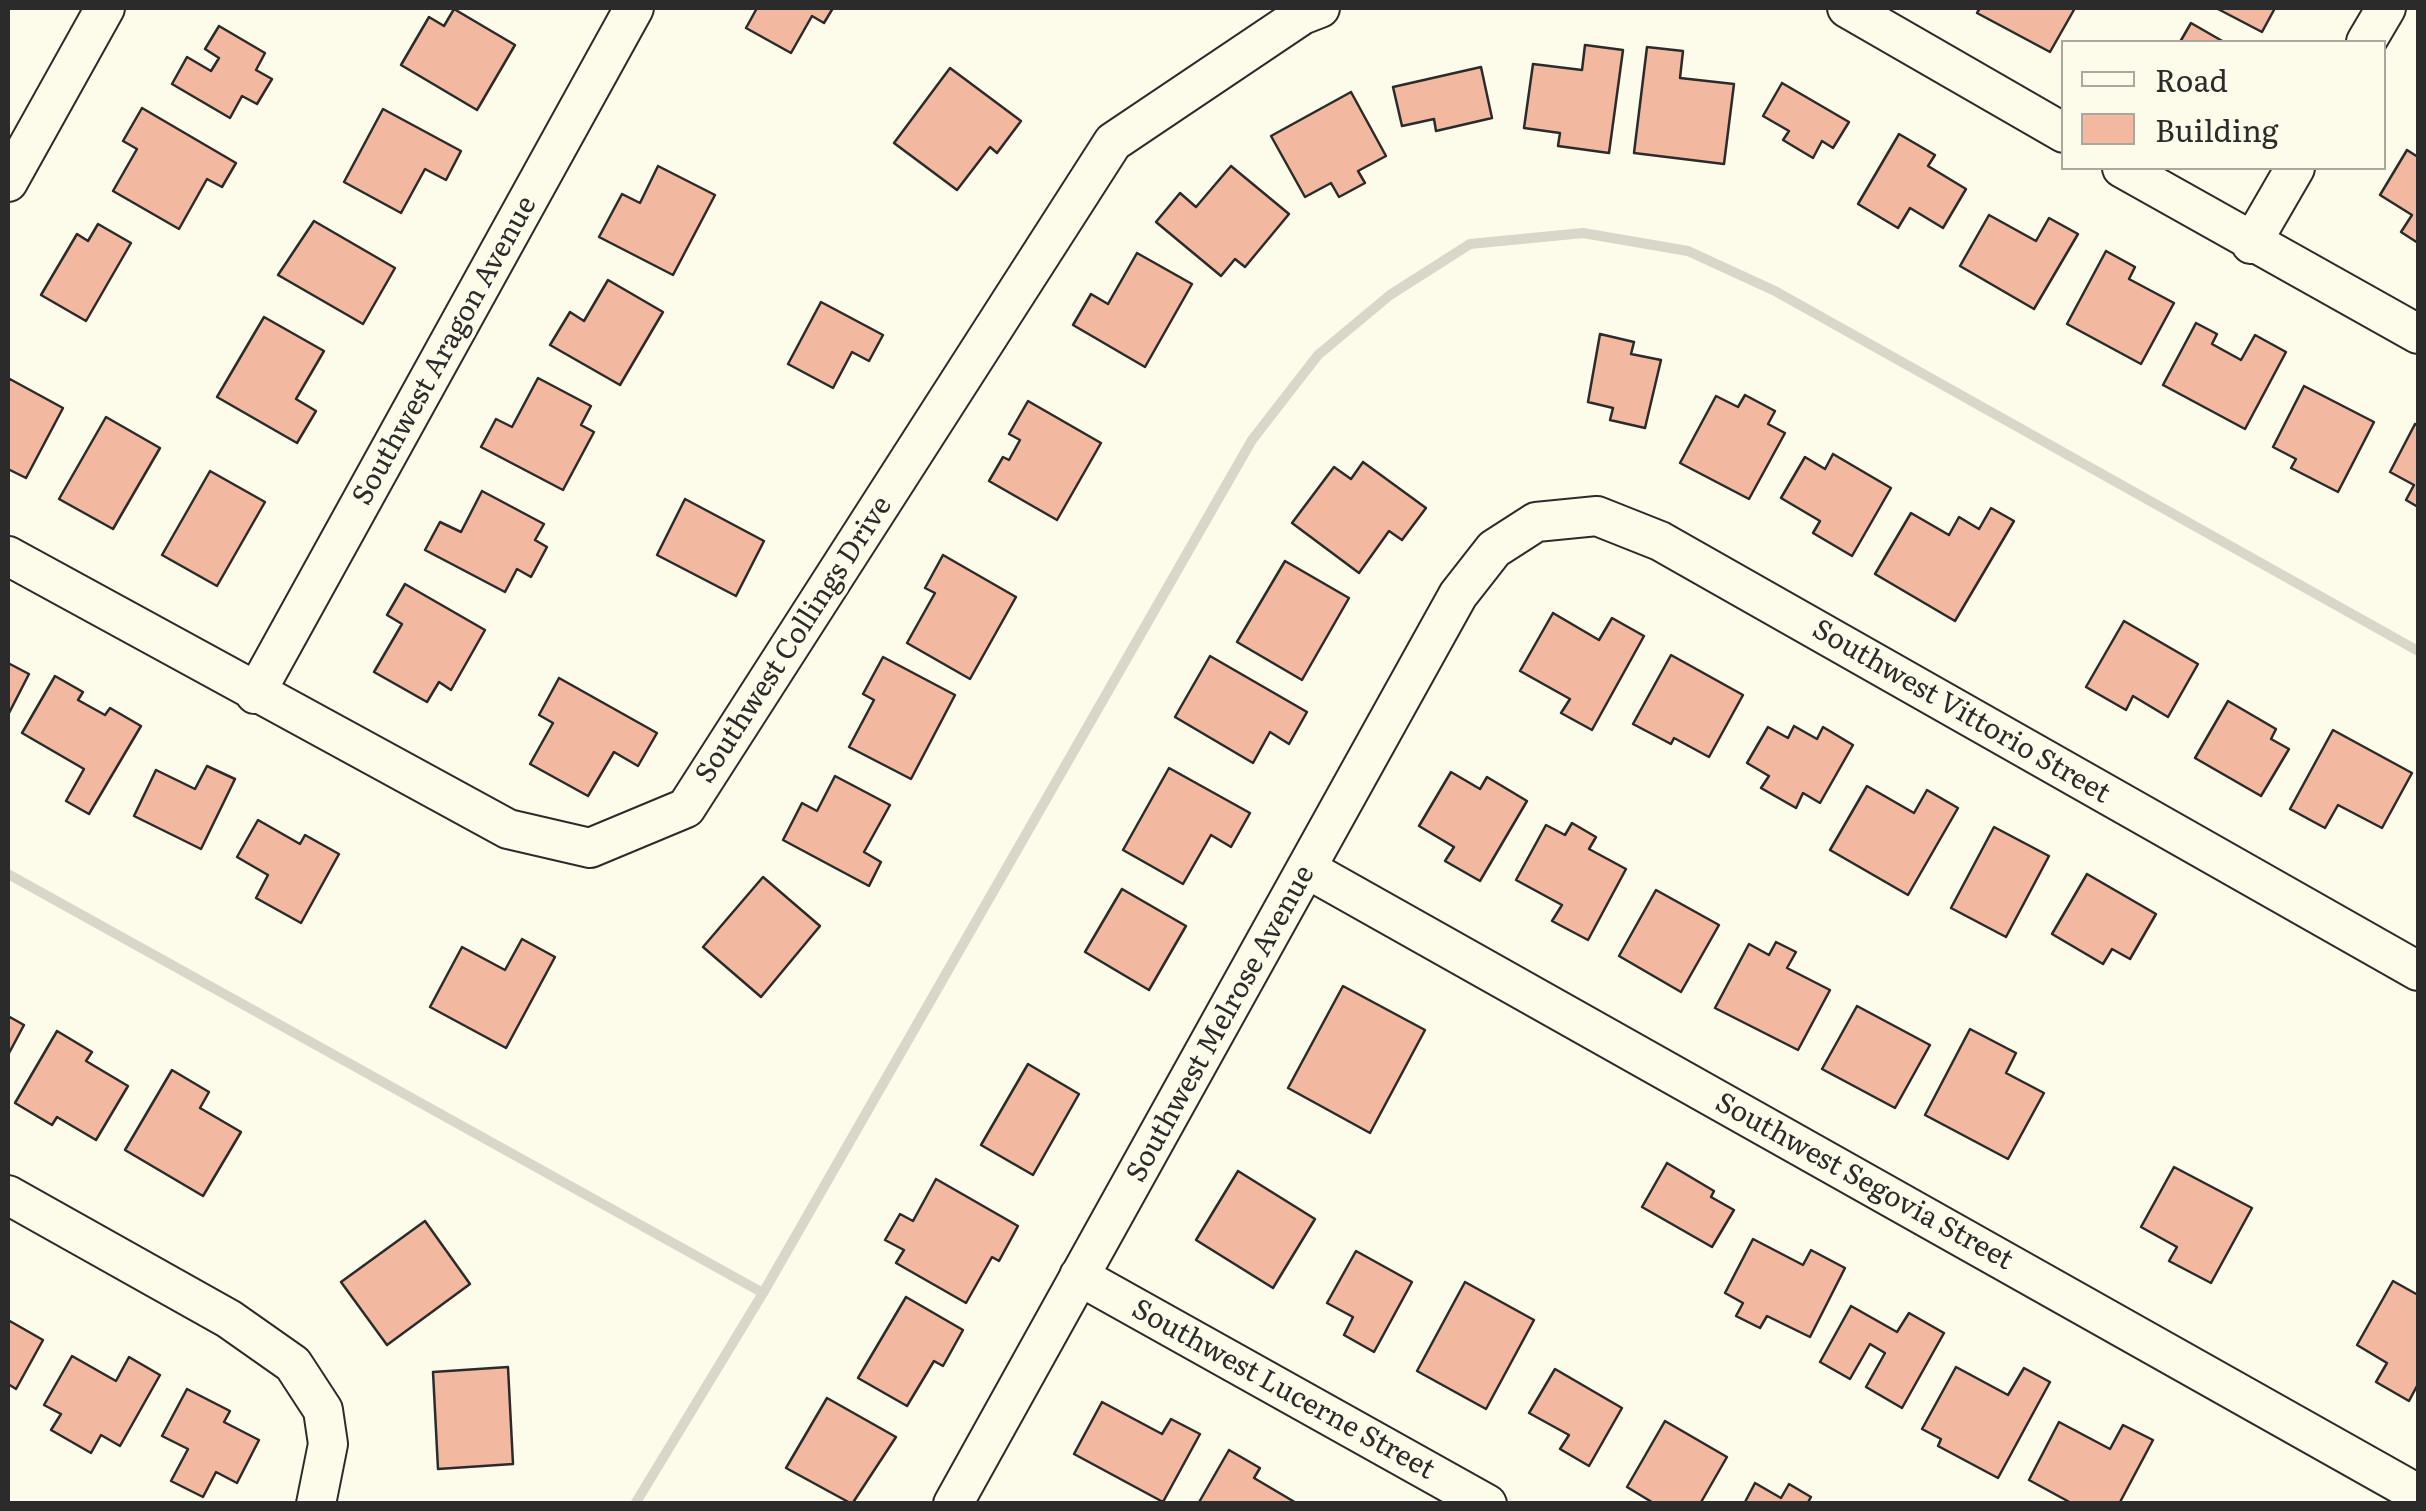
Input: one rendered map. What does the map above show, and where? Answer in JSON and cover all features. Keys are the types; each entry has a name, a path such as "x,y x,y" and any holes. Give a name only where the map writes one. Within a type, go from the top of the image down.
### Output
{"street":[{"path":"8,182 105,8"},
{"name":"Southwest Aragon Avenue","path":"255,694 634,8"},
{"path":"2367,40 2386,8"},
{"path":"1854,9 2061,131"},
{"name":"Southwest Collings Drive","path":"8,556 508,829 590,848 686,808 1113,142 1306,10"},
{"path":"2125,170 2251,244 2418,334"},
{"path":"2251,244 2294,170"},
{"name":"Southwest Vittorio Street","path":"1494,549 1536,522 1566,517 1597,516 1660,541 2418,971"},
{"name":"Southwest Melrose Avenue","path":"952,1504 1309,870 1458,595 1494,549"},
{"name":"Southwest Segovia Street","path":"1309,870 2418,1494"},
{"path":"8,1195 228,1319 293,1364 323,1410 328,1444 316,1504"},
{"name":"Southwest Lucerne Street","path":"1080,1276 1486,1504"}],"building":[{"path":"757,8 833,8 824,23 812,16 791,53 746,28"},
{"path":"1980,8 2075,8 2050,52 1977,13"},
{"path":"2216,8 2275,8 2262,32"},
{"path":"454,9 515,45 477,110 401,65 429,17 444,26"},
{"path":"2191,23 2221,40 2181,40"},
{"path":"219,26 265,53 256,70 272,79 257,104 242,96 230,118 172,84 187,57 211,71 219,58 205,49"},
{"path":"1585,45 1623,50 1609,153 1558,146 1560,133 1524,128 1533,64 1582,70"},
{"path":"1647,47 1683,51 1680,78 1734,84 1724,164 1634,153"},
{"path":"1481,67 1492,118 1436,131 1434,119 1402,126 1393,87"},
{"path":"950,68 1021,121 997,153 990,147 957,190 894,143"},
{"path":"1782,83 1849,122 1833,148 1822,141 1813,158 1783,140 1789,131 1763,116"},
{"path":"1351,92 1386,156 1358,171 1365,183 1339,197 1331,183 1305,197 1271,136"},
{"path":"142,108 236,163 222,187 207,179 179,229 113,191 137,149 123,141"},
{"path":"383,109 461,151 446,180 425,169 401,213 344,182"},
{"path":"1899,134 1935,155 1928,166 1966,189 1943,228 1910,208 1898,228 1858,204"},
{"path":"2407,150 2418,157 2418,243 2401,232 2412,215 2380,195"},
{"path":"658,166 715,195 673,275 599,237 622,194 640,203"},
{"path":"1231,166 1289,214 1245,267 1235,259 1221,276 1156,222 1180,193 1196,207"},
{"path":"1989,215 2036,241 2049,218 2078,234 2034,309 1960,266"},
{"path":"314,221 395,268 363,324 278,275"},
{"path":"98,224 131,243 86,321 41,295 77,234 88,241"},
{"path":"2106,251 2135,267 2129,279 2174,303 2141,364 2067,324"},
{"path":"1137,253 1192,284 1145,367 1073,325 1091,294 1108,304"},
{"path":"608,280 663,312 620,385 550,345 570,312 584,321"},
{"path":"821,302 883,335 869,361 852,352 833,388 788,364"},
{"path":"264,317 324,351 296,399 316,411 297,443 217,397"},
{"path":"2196,323 2217,334 2212,344 2241,360 2255,335 2286,352 2245,429 2163,385"},
{"path":"1600,334 1634,342 1631,354 1661,360 1645,428 1610,420 1613,408 1588,402"},
{"path":"8,378 63,408 26,478 8,469"},
{"path":"538,378 591,406 581,425 594,432 563,490 481,447 496,419 512,427"},
{"path":"2304,386 2374,422 2338,492 2291,468 2296,459 2273,447"},
{"path":"1745,395 1775,411 1768,424 1785,433 1749,499 1680,463 1716,396 1738,407"},
{"path":"1028,401 1101,443 1057,520 989,481 1003,457 1009,460 1020,440 1009,434"},
{"path":"106,417 160,448 113,529 59,499"},
{"path":"2415,424 2418,507 2406,500 2414,485 2390,472"},
{"path":"1833,454 1891,488 1852,556 1813,533 1820,521 1781,498 1805,457 1825,469"},
{"path":"1363,462 1426,508 1402,540 1389,531 1359,573 1292,523 1334,467 1351,479"},
{"path":"210,471 265,502 217,586 162,555"},
{"path":"482,491 544,524 535,540 547,547 531,577 517,569 505,592 425,550 440,522 461,532"},
{"path":"685,499 764,541 736,596 657,555"},
{"path":"1991,508 2014,521 1955,621 1875,574 1911,513 1949,535 1959,517 1979,529"},
{"path":"943,555 1016,597 970,679 907,643 935,593 925,588"},
{"path":"1285,561 1349,598 1302,680 1237,642"},
{"path":"405,584 485,630 451,690 439,682 427,702 374,672 402,624 387,615"},
{"path":"1553,613 1599,640 1612,618 1644,636 1592,730 1561,713 1570,699 1520,671"},
{"path":"2124,621 2198,664 2168,717 2133,696 2126,710 2086,687"},
{"path":"1671,655 1743,695 1709,757 1674,738 1671,744 1633,724"},
{"path":"1210,656 1307,712 1289,744 1270,732 1253,763 1175,717"},
{"path":"883,657 955,695 911,779 849,747 874,700 863,694"},
{"path":"8,663 29,674 8,715"},
{"path":"55,676 83,692 78,700 105,715 110,708 141,726 89,814 66,801 84,769 22,733"},
{"path":"559,678 657,733 638,766 614,752 588,796 530,764 553,723 539,715"},
{"path":"2228,701 2276,729 2271,739 2289,749 2261,796 2195,758"},
{"path":"1794,726 1817,739 1823,727 1853,745 1820,803 1803,793 1796,808 1761,788 1769,776 1747,763 1768,727 1788,738"},
{"path":"2333,730 2412,773 2382,828 2338,805 2325,828 2290,809"},
{"path":"207,766 235,779 201,849 134,816 156,770 195,789"},
{"path":"1169,768 1250,813 1231,847 1211,835 1183,884 1123,850"},
{"path":"1451,772 1480,789 1487,777 1527,801 1480,881 1445,861 1454,847 1419,826"},
{"path":"835,776 890,805 864,852 881,862 869,886 783,840 802,803 817,811"},
{"path":"1867,786 1914,813 1927,790 1958,808 1908,895 1830,850"},
{"path":"258,820 300,844 305,835 339,854 301,923 256,898 268,875 237,857"},
{"path":"1572,823 1596,837 1589,849 1626,869 1588,940 1552,921 1562,905 1516,880 1546,825 1565,835"},
{"path":"1994,827 2049,856 2006,937 1951,908"},
{"path":"2087,874 2156,914 2130,959 2112,949 2103,964 2052,934"},
{"path":"763,877 820,926 761,997 703,947"},
{"path":"1122,889 1186,926 1149,990 1085,952"},
{"path":"1656,890 1719,925 1681,992 1619,956"},
{"path":"522,939 555,957 506,1048 430,1007 462,947 505,970"},
{"path":"1776,942 1796,952 1787,968 1830,990 1798,1050 1715,1008 1749,944 1769,955"},
{"path":"1343,986 1425,1030 1370,1133 1288,1088"},
{"path":"1857,1006 1930,1045 1895,1108 1822,1069"},
{"path":"8,1016 24,1025 8,1055"},
{"path":"1970,1029 2016,1053 2006,1073 2044,1093 2008,1159 1925,1115"},
{"path":"57,1031 92,1052 86,1061 128,1086 96,1140 57,1117 52,1125 15,1103"},
{"path":"1028,1064 1079,1094 1033,1175 981,1145"},
{"path":"172,1070 209,1092 200,1108 241,1132 203,1196 125,1150"},
{"path":"1667,1163 1714,1191 1711,1197 1734,1210 1712,1247 1642,1207"},
{"path":"2174,1167 2252,1208 2211,1283 2169,1261 2177,1247 2141,1227"},
{"path":"1238,1171 1315,1219 1273,1288 1196,1240"},
{"path":"936,1179 1018,1226 999,1261 992,1257 966,1303 896,1263 904,1250 885,1240 900,1214 913,1221"},
{"path":"425,1221 470,1284 387,1345 341,1282"},
{"path":"1753,1239 1803,1265 1811,1250 1845,1268 1810,1337 1767,1316 1760,1328 1736,1316 1743,1303 1725,1293"},
{"path":"1356,1251 1412,1282 1374,1352 1344,1335 1353,1317 1327,1303"},
{"path":"2393,1281 2418,1295 2418,1384 2409,1401 2376,1382 2387,1363 2357,1345"},
{"path":"1465,1282 1534,1320 1486,1409 1417,1371"},
{"path":"906,1297 963,1330 943,1366 934,1361 907,1406 858,1378"},
{"path":"1851,1306 1897,1332 1909,1313 1944,1333 1902,1408 1866,1387 1885,1353 1870,1344 1850,1379 1820,1362"},
{"path":"8,1320 43,1340 16,1389 8,1384"},
{"path":"72,1356 116,1381 129,1357 160,1375 120,1446 101,1435 91,1453 51,1430 61,1414 44,1405"},
{"path":"508,1367 513,1464 438,1469 433,1372"},
{"path":"1956,1367 2008,1395 2024,1368 2050,1382 1998,1478 1938,1446 1941,1439 1922,1429"},
{"path":"1555,1369 1622,1408 1589,1466 1560,1449 1569,1435 1529,1413"},
{"path":"187,1389 230,1411 224,1422 259,1440 237,1483 216,1472 203,1497 171,1481 188,1449 162,1436"},
{"path":"827,1398 896,1437 852,1504 786,1468"},
{"path":"1102,1402 1162,1434 1171,1419 1200,1434 1163,1502 1074,1454"},
{"path":"1665,1421 1727,1457 1700,1504 1655,1504 1627,1487"},
{"path":"2059,1422 2110,1449 2123,1425 2153,1440 2119,1504 2073,1504 2029,1480"},
{"path":"1229,1450 1260,1468 1254,1478 1298,1504 1198,1504"},
{"path":"1755,1483 1781,1498 1789,1484 1811,1497 1807,1504 1744,1504"}],"waterway":[{"path":"635,1504 763,1293 1252,440 1318,355 1390,295 1470,244 1583,233 1688,251 1775,291 2418,651"},
{"path":"8,874 763,1293"}]}
